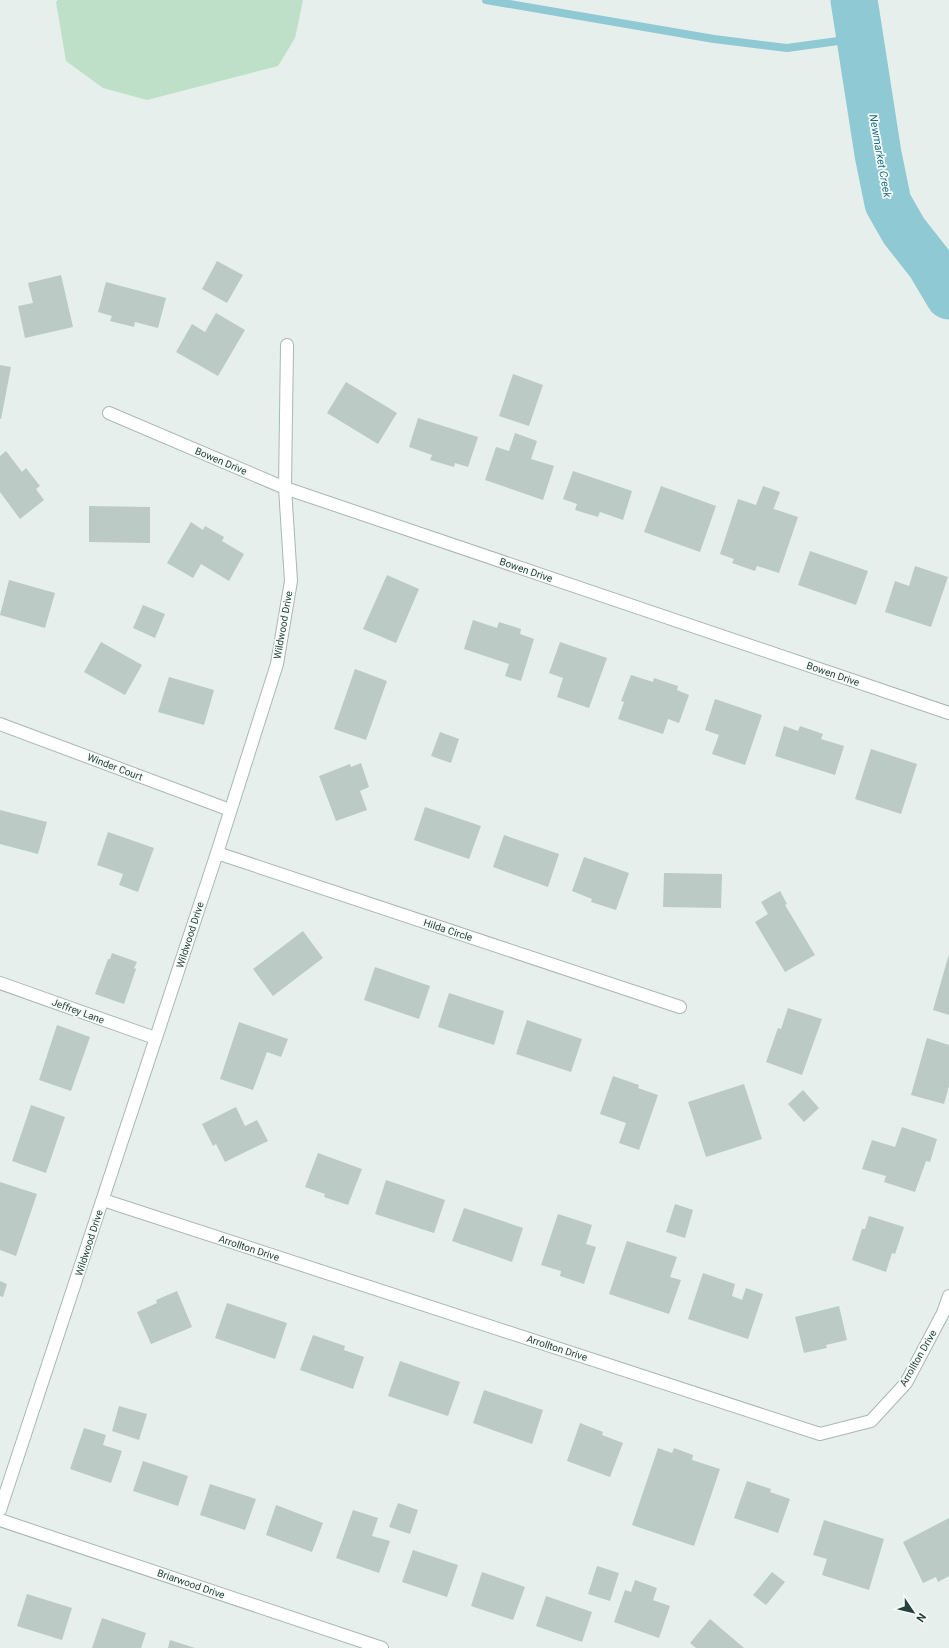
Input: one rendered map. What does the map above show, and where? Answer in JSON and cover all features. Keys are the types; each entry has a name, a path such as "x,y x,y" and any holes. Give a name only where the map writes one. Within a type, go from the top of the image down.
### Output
{"street":[{"name":"Wildwood Drive","path":"0,1510 217,853 277,664 291,581 285,488 287,345"},
{"name":"Bowen Drive","path":"109,413 285,488 949,713"},
{"name":"Winder Court","path":"0,724 230,810"},
{"name":"Hilda Circle","path":"217,853 680,1007"},
{"name":"Jeffrey Lane","path":"0,983 155,1038"},
{"name":"Arrollton Drive","path":"103,1200 820,1434 872,1421 906,1383 943,1313 949,1296"},
{"name":"Briarwood Drive","path":"0,1520 382,1648"}],"green space":[{"path":"58,0 303,0 295,38 278,66 147,100 103,88 66,61 56,2"}],"building":[{"path":"217,261 243,275 227,303 202,289"},
{"path":"61,275 73,327 25,338 18,306 33,303 28,283"},
{"path":"106,282 166,298 158,328 135,322 134,327 110,321 112,316 98,312"},
{"path":"216,313 245,330 218,376 176,352 192,324 205,332"},
{"path":"0,365 11,367 1,419 0,419"},
{"path":"513,374 543,385 529,426 499,416"},
{"path":"346,382 397,413 378,444 327,413"},
{"path":"418,418 478,437 468,467 455,463 454,467 430,460 432,455 409,447"},
{"path":"515,433 537,441 531,459 554,466 543,500 485,480 496,447 509,451"},
{"path":"6,451 22,472 26,468 40,486 36,489 44,500 20,519 0,492 0,456"},
{"path":"573,471 632,491 623,520 600,512 598,517 575,510 577,504 563,499"},
{"path":"661,486 716,506 700,552 644,532"},
{"path":"763,486 780,492 773,510 774,509 798,517 779,573 757,566 755,571 732,563 734,559 720,554 738,499 756,505"},
{"path":"89,506 150,507 150,543 89,542"},
{"path":"191,522 203,530 205,526 224,537 222,541 244,554 229,581 201,564 193,578 167,563"},
{"path":"810,551 868,571 856,605 798,585"},
{"path":"915,566 948,577 931,627 885,612 895,581 909,586"},
{"path":"387,575 419,589 396,643 363,629"},
{"path":"9,580 55,593 45,628 0,615"},
{"path":"143,605 165,614 155,638 133,628"},
{"path":"473,620 497,628 499,622 521,629 520,634 534,639 521,681 505,676 509,664 464,649"},
{"path":"101,642 142,665 125,695 84,672"},
{"path":"560,642 607,658 589,708 557,697 563,678 549,673"},
{"path":"355,669 387,681 366,740 334,729"},
{"path":"631,675 653,682 654,678 678,686 677,690 689,695 679,723 668,719 663,734 618,719 624,702 621,701"},
{"path":"169,677 214,690 204,725 158,712"},
{"path":"715,699 762,715 745,765 712,754 719,735 705,730"},
{"path":"784,726 798,731 800,726 823,734 821,739 844,746 835,775 775,756"},
{"path":"440,732 459,739 451,763 431,756"},
{"path":"871,749 917,764 901,814 855,799"},
{"path":"361,763 369,787 360,791 367,810 336,821 319,776 350,764 351,767"},
{"path":"425,807 481,826 469,859 414,840"},
{"path":"0,810 47,822 38,854 0,844"},
{"path":"108,832 154,848 138,892 119,885 123,874 97,865"},
{"path":"504,835 559,854 548,887 493,867"},
{"path":"584,857 629,873 616,910 591,902 592,899 572,891"},
{"path":"664,873 722,874 721,908 663,907"},
{"path":"780,891 787,904 785,905 815,955 785,972 755,922 768,914 761,902"},
{"path":"303,931 323,958 273,996 253,969"},
{"path":"112,953 137,962 124,1004 95,994 108,959 110,959"},
{"path":"949,954 949,1015 933,1010"},
{"path":"375,967 430,986 419,1019 364,1000"},
{"path":"449,993 504,1011 494,1045 438,1027"},
{"path":"788,1008 822,1019 802,1075 766,1062 778,1028 781,1029"},
{"path":"527,1020 582,1039 571,1072 516,1054"},
{"path":"239,1022 288,1039 281,1057 267,1052 253,1090 220,1079"},
{"path":"57,1025 90,1037 71,1091 39,1080"},
{"path":"927,1038 949,1045 949,1086 944,1104 911,1095"},
{"path":"613,1076 639,1085 638,1088 658,1095 639,1150 619,1143 626,1123 600,1114"},
{"path":"744,1084 762,1139 706,1157 688,1102"},
{"path":"803,1090 819,1108 804,1122 788,1104"},
{"path":"31,1105 65,1117 46,1173 12,1161"},
{"path":"236,1107 245,1126 257,1120 268,1141 225,1162 216,1144 213,1146 202,1124"},
{"path":"902,1127 937,1139 930,1162 926,1161 915,1192 884,1182 886,1176 862,1169 872,1140 895,1147"},
{"path":"318,1153 362,1169 348,1205 324,1197 325,1194 305,1187"},
{"path":"386,1180 445,1200 434,1233 375,1214"},
{"path":"0,1182 37,1194 16,1256 0,1250"},
{"path":"675,1204 693,1210 685,1238 666,1232"},
{"path":"464,1208 523,1228 512,1262 452,1241"},
{"path":"558,1214 592,1225 586,1244 596,1247 584,1284 560,1276 561,1271 541,1265"},
{"path":"869,1216 904,1227 895,1254 892,1253 886,1272 852,1260 862,1229 865,1229"},
{"path":"627,1241 677,1257 670,1277 681,1280 669,1314 609,1294"},
{"path":"703,1273 735,1284 732,1296 742,1300 746,1288 763,1294 748,1339 688,1319"},
{"path":"0,1281 7,1284 3,1297 0,1296"},
{"path":"177,1291 192,1327 151,1344 137,1312 157,1303 156,1300"},
{"path":"227,1303 287,1323 275,1359 215,1338"},
{"path":"839,1306 847,1340 826,1345 827,1348 804,1353 795,1317"},
{"path":"313,1335 345,1346 344,1350 364,1357 353,1389 300,1370"},
{"path":"400,1361 460,1382 448,1416 388,1396"},
{"path":"484,1390 543,1410 532,1444 473,1423"},
{"path":"119,1406 147,1414 139,1440 112,1431"},
{"path":"580,1423 603,1432 602,1435 623,1443 610,1477 567,1461"},
{"path":"84,1428 106,1435 103,1445 122,1451 111,1483 70,1469"},
{"path":"658,1448 672,1453 674,1448 693,1455 692,1460 720,1469 694,1546 632,1525"},
{"path":"143,1461 188,1476 178,1506 133,1491"},
{"path":"747,1481 771,1489 770,1492 790,1499 778,1533 734,1518"},
{"path":"210,1484 256,1499 245,1530 200,1515"},
{"path":"398,1503 418,1510 410,1534 389,1527"},
{"path":"276,1505 323,1523 312,1552 266,1535"},
{"path":"353,1510 378,1518 372,1536 390,1541 379,1573 336,1558"},
{"path":"949,1518 949,1576 938,1582 936,1577 923,1583 903,1542"},
{"path":"824,1520 884,1539 869,1590 822,1575 827,1559 813,1555"},
{"path":"413,1550 458,1565 447,1597 402,1582"},
{"path":"597,1566 619,1573 610,1601 588,1594"},
{"path":"482,1572 525,1587 513,1620 471,1606"},
{"path":"772,1572 785,1582 766,1605 753,1595"},
{"path":"635,1580 657,1588 653,1600 670,1606 659,1638 614,1622 625,1590 631,1592"},
{"path":"27,1594 72,1608 62,1640 17,1626"},
{"path":"546,1596 592,1612 582,1642 536,1626"},
{"path":"102,1618 146,1633 141,1648 92,1648"},
{"path":"710,1619 744,1648 696,1648 690,1643"},
{"path":"170,1640 195,1648 168,1648"}],"waterway":[{"path":"486,0 714,39 787,48 860,38"},
{"name":"Newmarket Creek","path":"854,0 878,154 888,203 904,231 930,264 949,296"}]}
